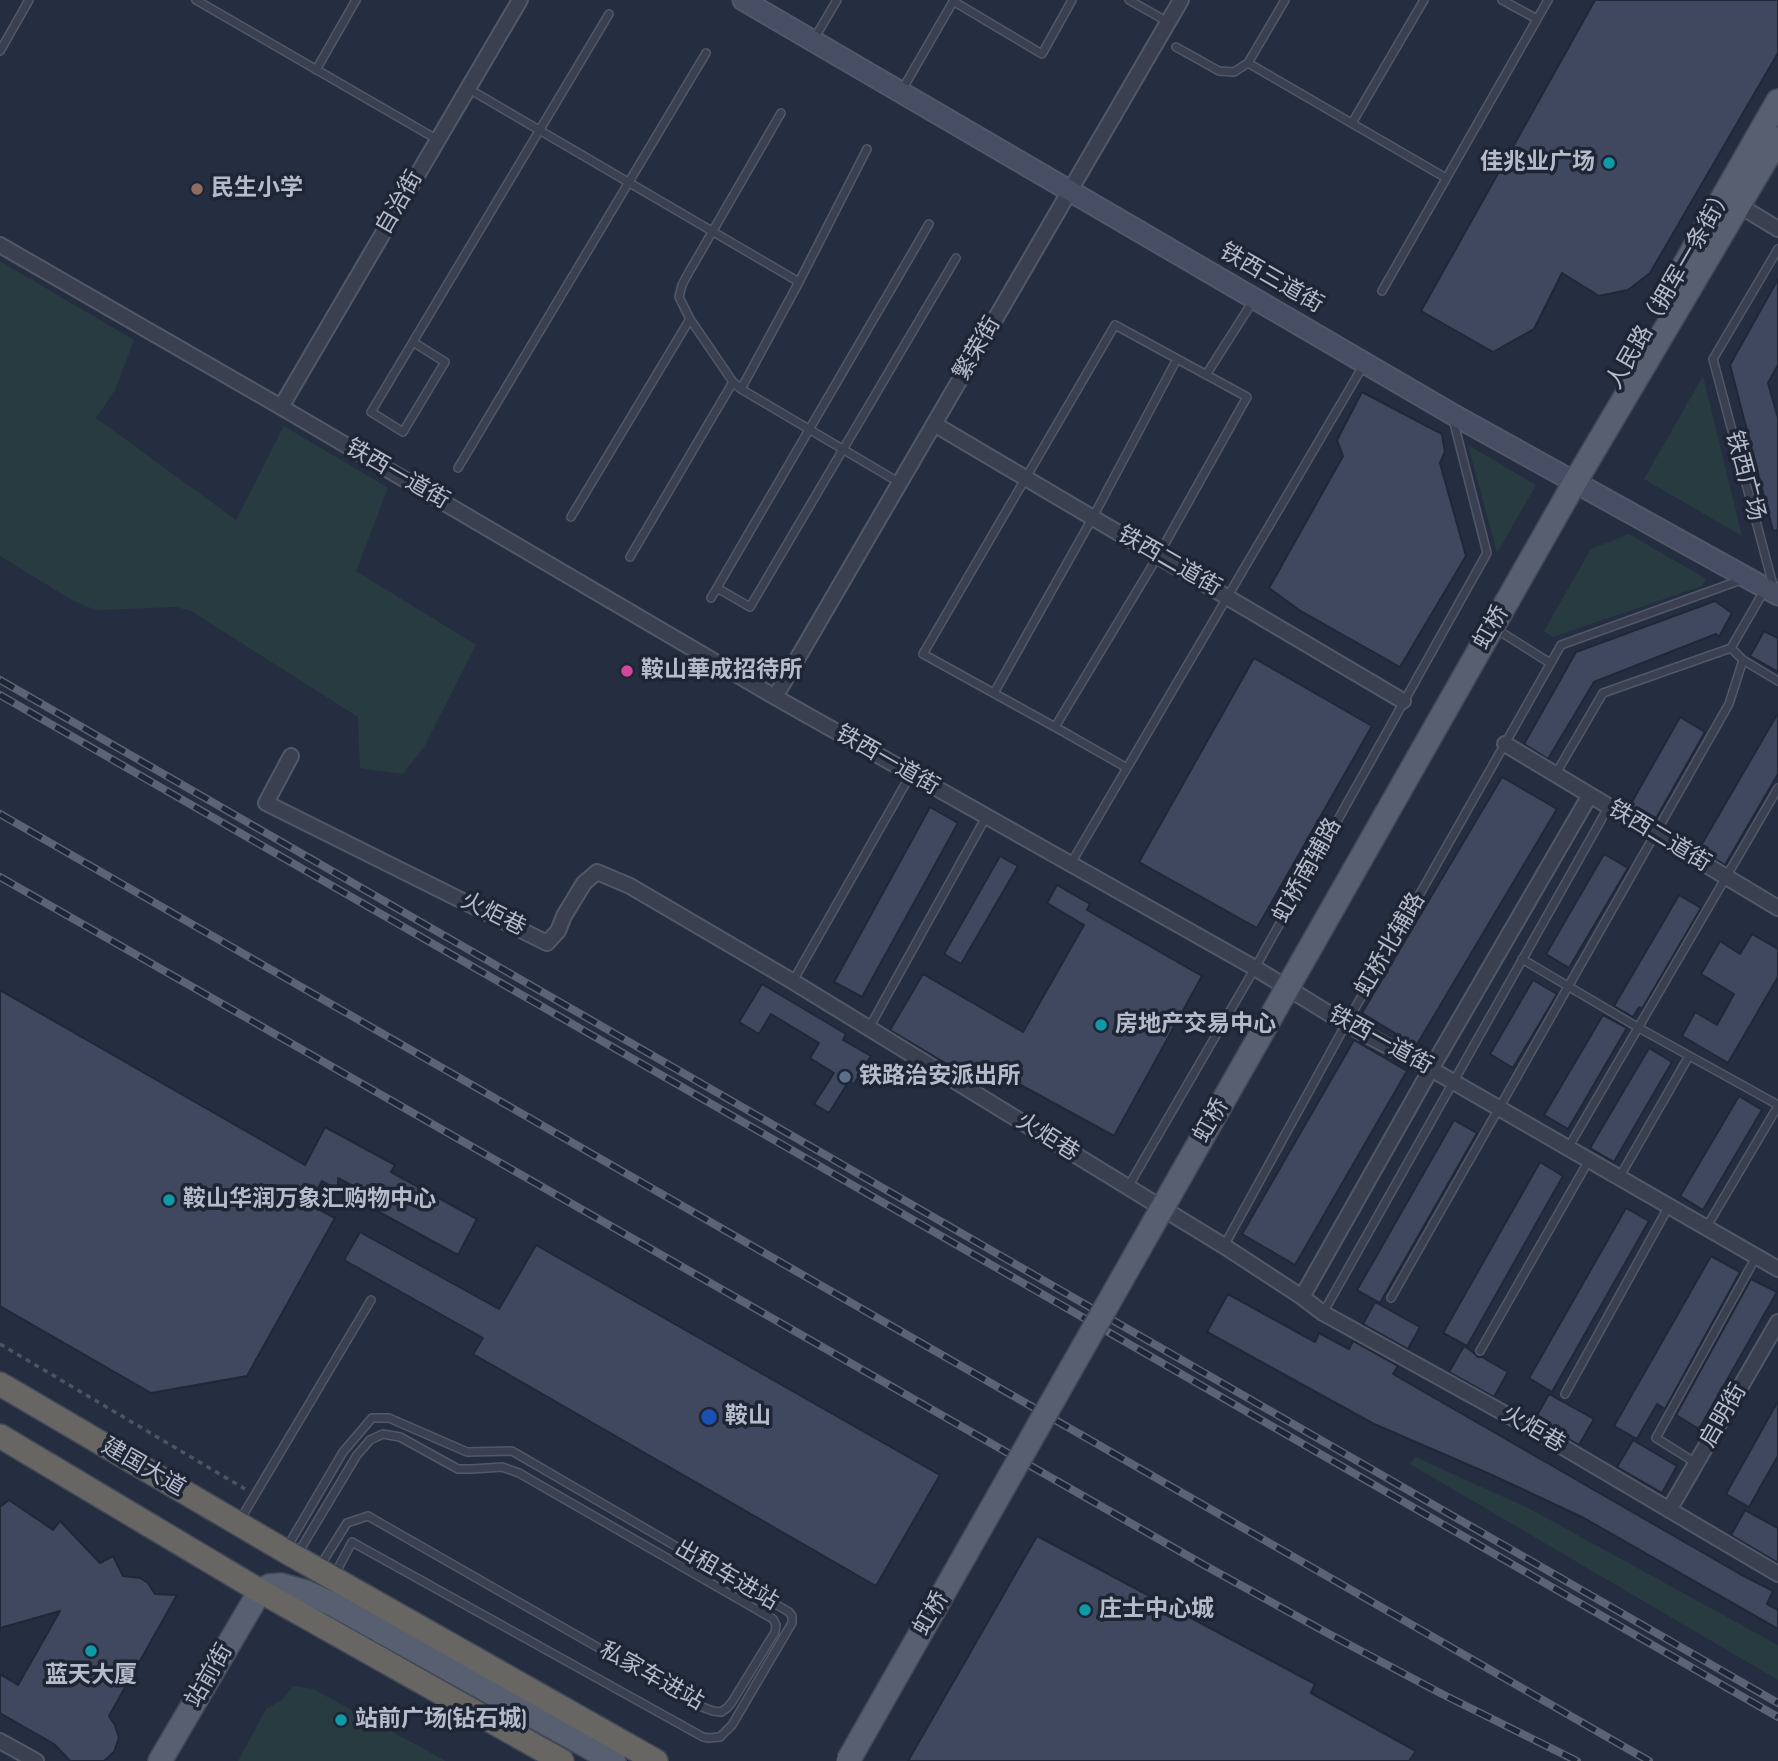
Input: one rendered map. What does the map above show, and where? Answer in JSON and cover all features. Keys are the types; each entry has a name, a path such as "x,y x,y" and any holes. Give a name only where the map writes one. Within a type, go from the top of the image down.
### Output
{"highway":[{"name":"建国大道","path":"0,1384 290,1554 656,1761"},
{"name":"建国大道","path":"0,1437 260,1591 562,1761"}],"main road":[{"name":"铁西三道街","path":"743,0 1452,414 1773,592"},
{"name":"人民路（拥军一条街）","path":"1570,479 1778,101"},
{"path":"1570,479 1740,206 1778,139"},
{"name":"虹桥","path":"848,1761 1493,626 1570,479"},
{"path":"260,1591 269,1586 281,1586 306,1592 332,1604 614,1761"},
{"name":"站前街","path":"160,1761 260,1591"}],"street":[{"name":"自治街","path":"281,407 520,0"},
{"name":"繁荣街","path":"775,697 1181,0"},
{"path":"1740,206 1778,229"},
{"name":"铁西一道街","path":"0,245 775,697 1255,968 1346,1024 1431,1069 1778,1269"},
{"name":"铁西二道街","path":"934,424 1403,701"},
{"name":"铁西二道街","path":"1505,744 1778,908"},
{"name":"火炬巷","path":"291,756 266,803 547,943 558,931 584,883 597,872 630,886 792,981 1224,1246 1323,1313 1529,1427 1778,1574"},
{"path":"1302,1297 1590,795"},
{"name":"启明街","path":"1669,1510 1778,1322"},
{"path":"0,1741 36,1761"}],"lane":[{"path":"0,51 29,0"},
{"path":"196,0 438,140"},
{"path":"316,70 356,0"},
{"path":"813,40 837,0"},
{"path":"901,92 954,1 1042,54 1072,0"},
{"path":"1129,0 1168,22"},
{"path":"1176,47 1219,71 1234,72 1248,63 1285,0"},
{"path":"1352,123 1424,0"},
{"path":"1502,0 1537,19"},
{"path":"1382,291 1548,0"},
{"path":"413,342 445,362 403,432 371,412 609,13"},
{"path":"458,468 706,53"},
{"path":"1248,63 1446,178"},
{"path":"468,88 799,282"},
{"path":"781,113 682,285 679,297 690,319 733,382 741,389 900,483"},
{"path":"741,389 867,149"},
{"path":"711,598 929,224"},
{"name":"铁西广场","path":"1773,592 1713,359 1778,249"},
{"path":"717,588 750,607 956,258"},
{"path":"1206,374 1255,298"},
{"path":"570,517 690,319"},
{"path":"1055,727 1158,556 1247,397 1115,325 923,654 1127,768"},
{"path":"994,693 1093,517 1177,359"},
{"path":"1070,864 1365,362"},
{"path":"630,556 733,382"},
{"name":"虹桥南辅路","path":"1127,1187 1255,968 1487,553 1452,414"},
{"name":"虹桥北辅路","path":"1224,1246 1346,1024 1561,645 1748,578"},
{"path":"1555,775 1603,693 1731,648 1773,592"},
{"path":"1493,626 1550,663"},
{"path":"1731,648 1743,660 1778,681"},
{"path":"1391,1298 1729,704 1743,660"},
{"path":"792,981 911,774"},
{"path":"1568,1148 1778,789"},
{"path":"1323,1313 1609,807"},
{"path":"869,1029 986,817"},
{"path":"1522,959 1778,1105 1706,1228"},
{"path":"1619,1178 1689,1056"},
{"path":"1480,1351 1589,1160"},
{"path":"1565,1394 1669,1206"},
{"path":"1696,1463 1656,1438 1756,1257"},
{"path":"238,1524 371,1300"},
{"name":"出租车进站","path":"290,1554 343,1452 372,1418 389,1418 467,1452 512,1451 789,1612 792,1623 732,1725 720,1737 709,1738 352,1542 325,1574"},
{"name":"私家车进站","path":"290,1554 358,1455 370,1440 383,1434 400,1437 458,1469 502,1467 520,1473 773,1619 776,1625 775,1632 733,1702 721,1712 702,1707 368,1516 347,1523 325,1574"}],"path":[{"path":"0,1343 255,1495"}],"shaded area":[{"path":"0,261 134,340 115,390 96,418 236,520 284,426 388,488 356,571 476,645 424,747 403,774 360,768 358,717 191,611 176,607 95,610 72,600 0,556"},
{"path":"1703,376 1742,536 1644,479"},
{"path":"1468,445 1536,485 1497,553"},
{"path":"1629,534 1706,579 1702,586 1553,637 1544,631 1591,549"},
{"path":"1415,1457 1528,1508 1778,1645 1778,1680 1410,1464"},
{"path":"293,1686 313,1689 446,1761 238,1761 266,1709 282,1700"}],"building":[{"name":"佳兆业广场","path":"1595,0 1778,0 1778,53 1650,273 1628,290 1599,296 1562,273 1534,329 1493,352 1421,311"},
{"path":"1778,279 1778,365 1768,383 1778,418 1778,530 1773,531 1730,365"},
{"path":"1362,392 1442,434 1445,452 1440,463 1466,556 1400,667 1299,610 1269,588 1343,456 1337,440"},
{"path":"1715,601 1732,613 1719,637 1716,634 1594,682 1548,759 1524,744 1576,652"},
{"path":"1764,631 1778,638 1778,672 1750,656"},
{"path":"1254,658 1372,726 1257,928 1139,862"},
{"path":"1778,713 1778,774 1725,865 1699,849"},
{"path":"1680,717 1705,732 1654,822 1629,807"},
{"path":"1502,777 1557,809 1416,1046 1362,1013"},
{"path":"930,807 958,823 862,997 834,982"},
{"path":"1604,854 1628,868 1569,968 1546,954"},
{"path":"1000,856 1018,866 961,964 944,954"},
{"name":"房地产交易中心","path":"1057,885 1090,904 1087,910 1202,976 1114,1136 986,1066 977,1082 890,1030 923,974 1023,1032 1084,925 1047,903"},
{"path":"1679,895 1701,908 1642,1009 1639,1007 1633,1017 1614,1006"},
{"path":"1752,934 1778,949 1778,977 1728,1063 1682,1036 1695,1012 1717,1025 1734,994 1701,974 1720,941 1740,954"},
{"path":"1533,980 1557,994 1513,1068 1490,1054"},
{"path":"762,984 846,1034 843,1040 871,1056 854,1084 849,1081 829,1113 814,1104 834,1073 810,1058 819,1043 771,1014 759,1034 739,1022"},
{"name":"鞍山华润万象汇购物中心","path":"0,990 305,1165 325,1127 395,1165 391,1172 477,1219 458,1255 368,1206 373,1197 338,1178 338,1190 322,1181 309,1204 335,1218 247,1376 151,1393 0,1306"},
{"path":"1603,1015 1627,1028 1568,1129 1544,1115"},
{"path":"1354,1040 1407,1071 1295,1265 1242,1234"},
{"path":"1649,1048 1672,1062 1614,1162 1590,1148"},
{"path":"1739,1096 1762,1110 1703,1210 1680,1196"},
{"path":"1454,1120 1477,1133 1380,1303 1357,1290"},
{"path":"1540,1162 1563,1176 1467,1346 1443,1333"},
{"path":"1626,1208 1649,1221 1552,1392 1529,1378"},
{"path":"360,1232 499,1309 536,1245 940,1475 876,1586 473,1354 483,1338 344,1260"},
{"path":"1711,1256 1740,1272 1665,1409 1657,1404 1637,1439 1614,1426"},
{"path":"1751,1279 1777,1292 1699,1429 1676,1415"},
{"path":"1228,1294 1315,1342 1319,1333 1349,1349 1353,1341 1398,1366 1393,1374 1773,1591 1767,1604 1778,1610 1778,1629 1584,1518 1374,1424 1207,1332"},
{"path":"1375,1302 1420,1327 1408,1349 1363,1324"},
{"path":"1464,1346 1478,1357 1508,1372 1494,1397 1449,1372"},
{"path":"1549,1394 1594,1419 1579,1445 1535,1419"},
{"path":"1778,1401 1778,1456 1749,1507 1726,1494"},
{"path":"1633,1440 1677,1466 1662,1493 1617,1467"},
{"name":"蓝天大厦","path":"9,1500 53,1530 60,1521 100,1563 113,1556 123,1576 140,1578 148,1583 155,1594 177,1595 109,1716 119,1738 114,1752 104,1761 70,1761 54,1744 0,1713 0,1674 18,1685 60,1611 0,1628 0,1507"},
{"path":"1745,1510 1778,1528 1778,1563 1731,1535"},
{"name":"庄士中心城","path":"1037,1536 1315,1684 1311,1693 1416,1751 1409,1761 908,1761"}],"railway":[{"path":"0,680 1778,1703"},
{"path":"0,695 1778,1717"},
{"path":"0,814 1649,1761"},
{"path":"0,877 1204,1565 1442,1694 1577,1761"}],"place":[{"name":"佳兆业广场","path":"1609,163"},
{"name":"民生小学","path":"197,189"},
{"name":"鞍山華成招待所","path":"627,671"},
{"name":"房地产交易中心","path":"1101,1025"},
{"name":"铁路治安派出所","path":"845,1077"},
{"name":"鞍山华润万象汇购物中心","path":"169,1200"},
{"name":"鞍山","path":"709,1417"},
{"name":"庄士中心城","path":"1085,1610"},
{"name":"蓝天大厦","path":"91,1651"},
{"name":"站前广场(钻石城)","path":"341,1720"}]}
